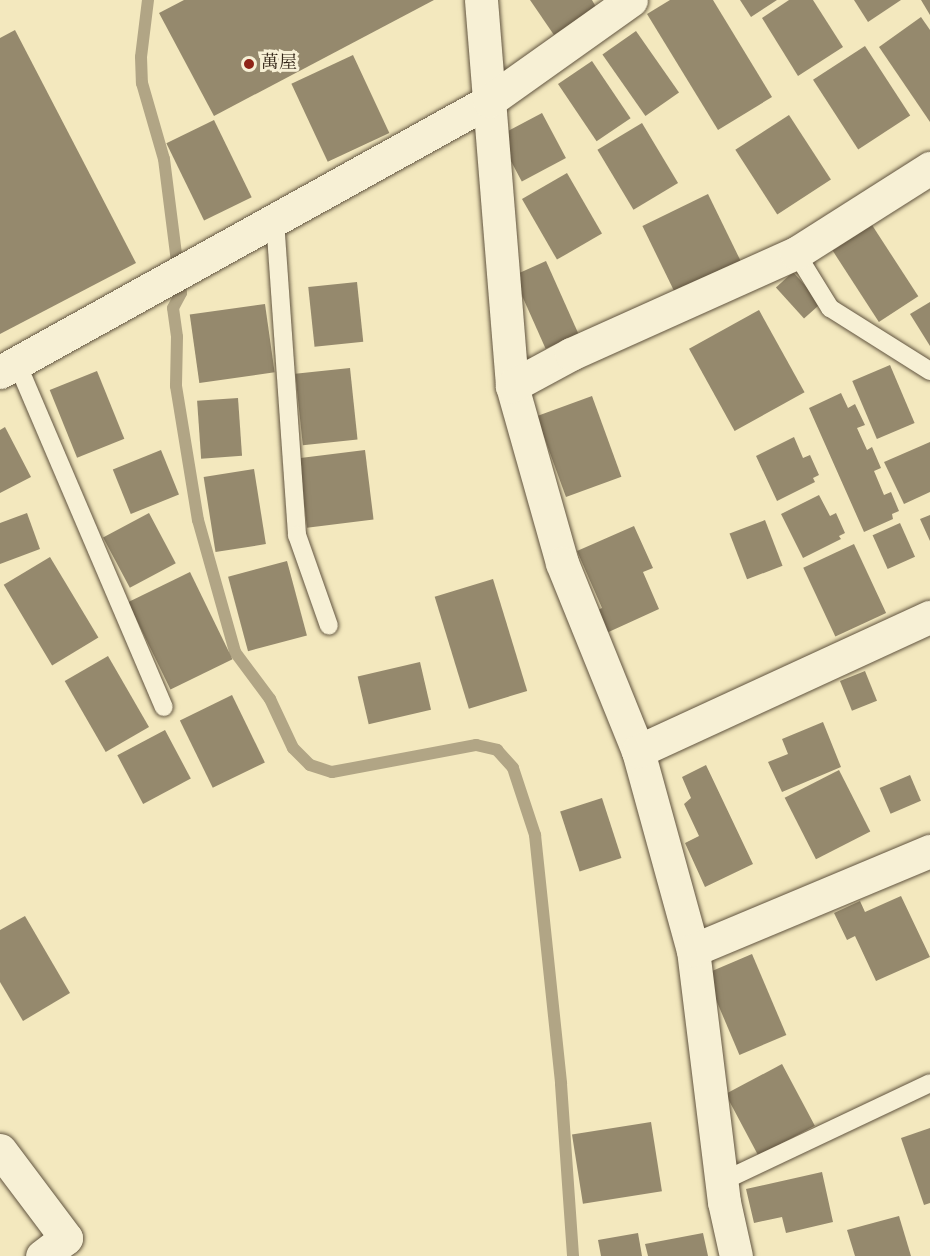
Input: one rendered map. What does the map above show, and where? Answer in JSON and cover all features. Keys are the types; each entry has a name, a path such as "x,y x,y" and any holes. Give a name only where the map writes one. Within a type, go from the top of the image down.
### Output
{"street":[{"path":"481,0 512,386 562,563 638,751 693,950 721,1182 736,1256"},
{"path":"8,368 489,101 631,0"},
{"path":"512,386 571,354 796,253 930,168"},
{"path":"638,751 930,617"},
{"path":"693,950 930,851"},
{"path":"0,1150 59,1250"}],"lane":[{"path":"275,220 297,535 329,626"},
{"path":"796,253 830,308 930,371"},
{"path":"8,368 164,707"},
{"path":"721,1182 930,1083"}],"building":[{"name":"萬屋","path":"184,0 434,0 214,116 159,13"},
{"path":"530,0 592,0 596,7 554,35"},
{"path":"670,0 713,0 772,97 718,130 647,14"},
{"path":"740,0 777,0 751,17"},
{"path":"789,0 813,0 843,47 798,76 762,18"},
{"path":"854,0 901,0 868,22"},
{"path":"921,0 930,0 930,15"},
{"path":"921,17 930,30 930,122 879,47"},
{"path":"15,30 136,263 0,334 0,38"},
{"path":"636,31 679,92 645,116 602,55"},
{"path":"865,46 910,116 858,149 813,80"},
{"path":"353,55 389,133 328,162 291,84"},
{"path":"592,61 631,118 597,141 558,84"},
{"path":"542,113 566,158 522,182 498,136"},
{"path":"789,115 831,180 777,214 735,150"},
{"path":"214,120 252,197 204,221 166,143"},
{"path":"642,123 678,183 633,210 597,150"},
{"path":"567,173 602,234 557,260 522,199"},
{"path":"708,194 741,262 676,294 642,226"},
{"path":"872,225 918,296 879,322 833,251"},
{"path":"546,261 579,334 546,349 513,276"},
{"path":"793,272 821,303 804,319 776,287"},
{"path":"357,282 363,342 315,347 308,287"},
{"path":"930,302 930,346 910,314"},
{"path":"265,304 275,372 199,383 190,315"},
{"path":"759,310 805,392 735,431 689,349"},
{"path":"890,365 915,423 877,439 852,381"},
{"path":"350,368 358,440 303,445 295,374"},
{"path":"97,371 124,439 77,458 50,390"},
{"path":"841,393 848,408 855,404 865,425 857,428 867,450 872,447 881,468 874,471 884,495 891,492 899,511 892,514 893,519 864,532 809,408"},
{"path":"592,396 621,477 566,497 537,416"},
{"path":"238,398 242,456 201,459 197,401"},
{"path":"5,427 31,477 0,493 0,430"},
{"path":"794,437 803,458 810,455 819,475 813,478 815,482 777,501 756,456"},
{"path":"930,442 930,492 904,504 884,462"},
{"path":"161,450 179,495 131,514 113,469"},
{"path":"365,450 374,519 307,528 298,458"},
{"path":"254,469 266,544 216,552 204,477"},
{"path":"819,495 830,516 836,513 845,533 839,536 841,539 803,558 781,514"},
{"path":"27,513 40,549 0,564 0,523"},
{"path":"149,513 176,563 130,588 103,537"},
{"path":"930,515 930,541 920,519"},
{"path":"765,520 783,566 747,579 730,534"},
{"path":"900,523 915,557 888,569 873,535"},
{"path":"634,526 653,568 643,572 659,609 602,635 592,613 602,608 577,551"},
{"path":"854,544 886,613 835,637 803,568"},
{"path":"50,557 98,638 52,665 4,585"},
{"path":"287,561 307,635 248,651 228,577"},
{"path":"190,572 233,659 171,689 128,602"},
{"path":"493,579 527,691 469,709 435,597"},
{"path":"108,656 149,727 106,752 65,681"},
{"path":"420,662 431,710 369,724 358,676"},
{"path":"865,671 877,701 852,711 840,681"},
{"path":"232,695 265,762 213,788 180,720"},
{"path":"823,722 841,767 782,792 768,762 788,754 782,739"},
{"path":"165,730 191,779 143,804 117,755"},
{"path":"706,765 753,864 705,887 685,843 699,836 684,804 691,798 682,777"},
{"path":"839,770 870,831 816,859 785,798"},
{"path":"910,775 921,801 891,814 880,788"},
{"path":"602,798 621,858 580,872 560,812"},
{"path":"901,896 930,957 876,981 855,936 847,940 834,913 860,901 865,912"},
{"path":"25,916 70,993 23,1021 0,982 0,930"},
{"path":"752,954 786,1035 739,1055 705,974"},
{"path":"782,1064 815,1126 758,1156 725,1094"},
{"path":"651,1122 662,1191 583,1204 572,1135"},
{"path":"930,1128 930,1203 924,1205 901,1138"},
{"path":"822,1172 833,1222 786,1233 782,1217 754,1223 746,1189"},
{"path":"899,1216 911,1256 855,1256 847,1230"},
{"path":"638,1233 642,1256 601,1256 598,1240"},
{"path":"703,1233 708,1256 648,1256 645,1244"}],"waterway":[{"path":"148,0 141,57 142,83 164,159 181,293 173,308 177,337 176,386 198,520 235,652 270,699 293,748 310,765 332,772 476,745 497,750 513,768 535,835 561,1084 573,1256"}],"place":[{"name":"萬屋","path":"249,64"}]}
